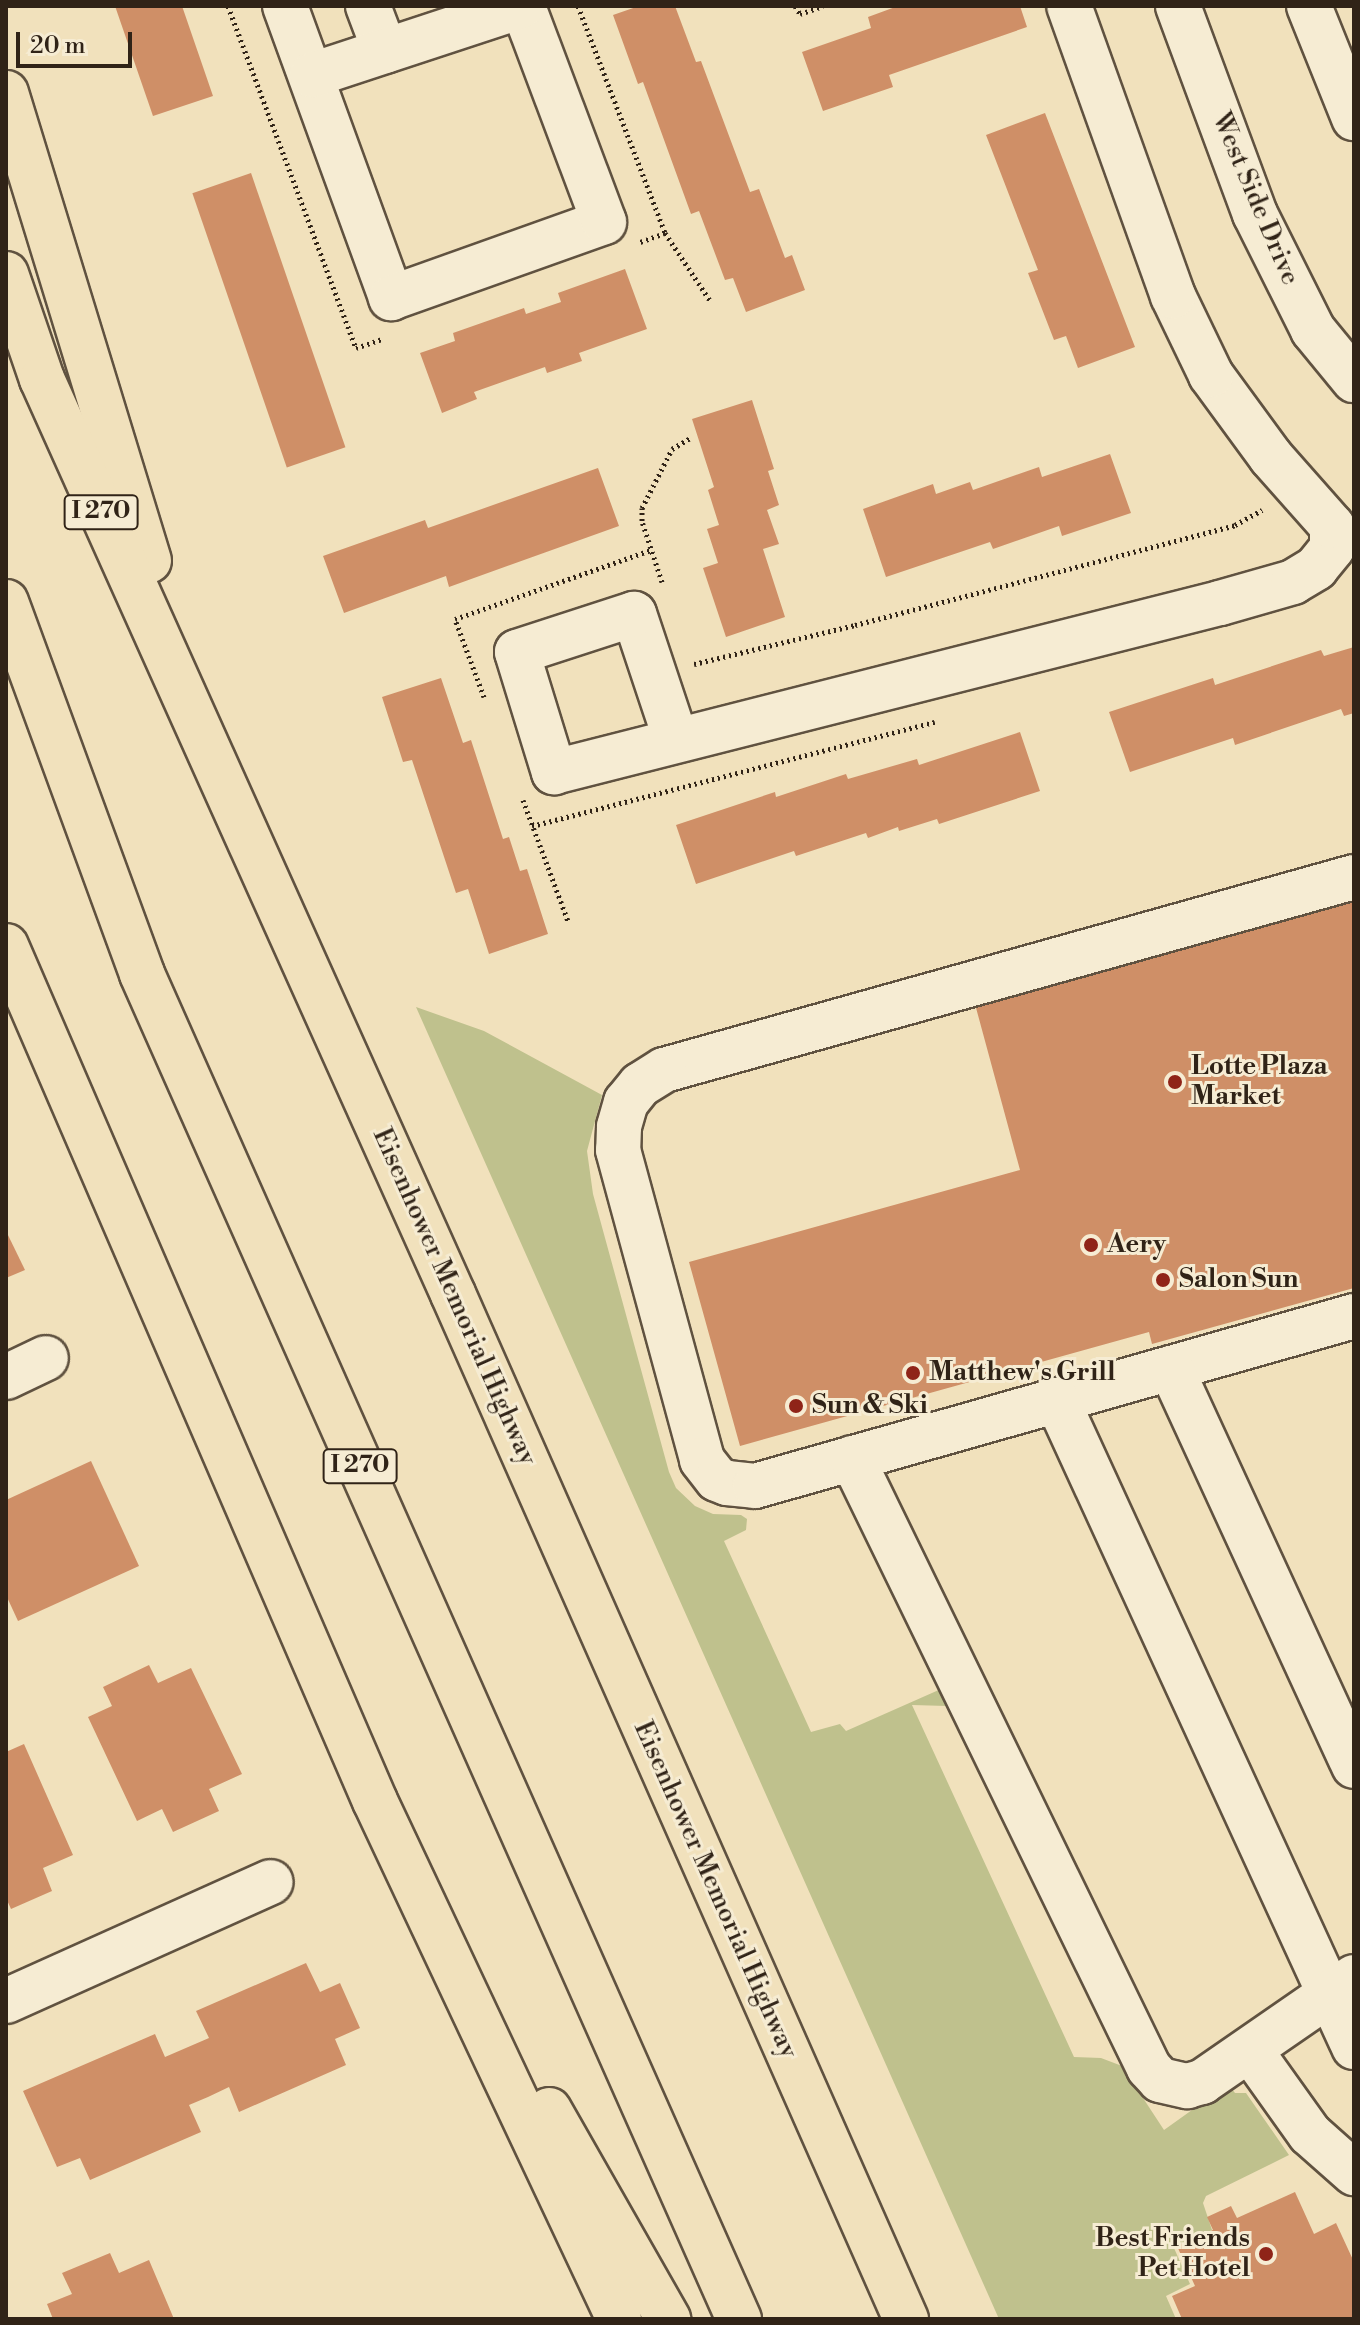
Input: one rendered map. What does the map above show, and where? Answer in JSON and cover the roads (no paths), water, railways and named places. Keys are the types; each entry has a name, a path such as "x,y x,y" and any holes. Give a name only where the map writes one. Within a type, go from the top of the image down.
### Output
{"highway":[{"path":"6,93 206,747"},
{"name":"Eisenhower Memorial Highway","path":"6,274 42,379 453,1294 906,2319"},
{"name":"I 270","path":"6,602 142,974 739,2319"},
{"path":"6,946 375,1801 619,2319"},
{"path":"375,1801 668,2319"}],"street":[{"path":"285,6 391,298 604,222 523,6 312,75"},
{"path":"368,6 385,51"},
{"path":"695,735 1293,582 1316,568 1332,548 1332,526 1271,457 1211,375 1173,296 1069,6"},
{"name":"West Side Drive","path":"1178,6 1255,214 1313,330 1354,380"},
{"path":"1309,6 1354,118"},
{"path":"1354,877 664,1070 640,1085 626,1102 619,1127 618,1150 697,1442 708,1471 727,1483 755,1486 1354,1316"},
{"path":"6,1377 46,1358"},
{"path":"1171,1368 1354,1766"},
{"path":"1057,1400 1342,1985 1354,2047"},
{"path":"852,1458 1149,2068 1160,2080 1172,2085 1202,2082 1342,1985"},
{"path":"6,2001 271,1882"},
{"path":"1250,2050 1310,2134 1354,2173"}],"place":[{"name":"Lotte Plaza Market","path":"1175,1082"},
{"name":"Aery","path":"1091,1245"},
{"name":"Salon Sun","path":"1163,1280"},
{"name":"Matthew's Grill","path":"913,1373"},
{"name":"Sun & Ski","path":"796,1406"},
{"name":"Best Friends Pet Hotel","path":"1266,2254"}]}
